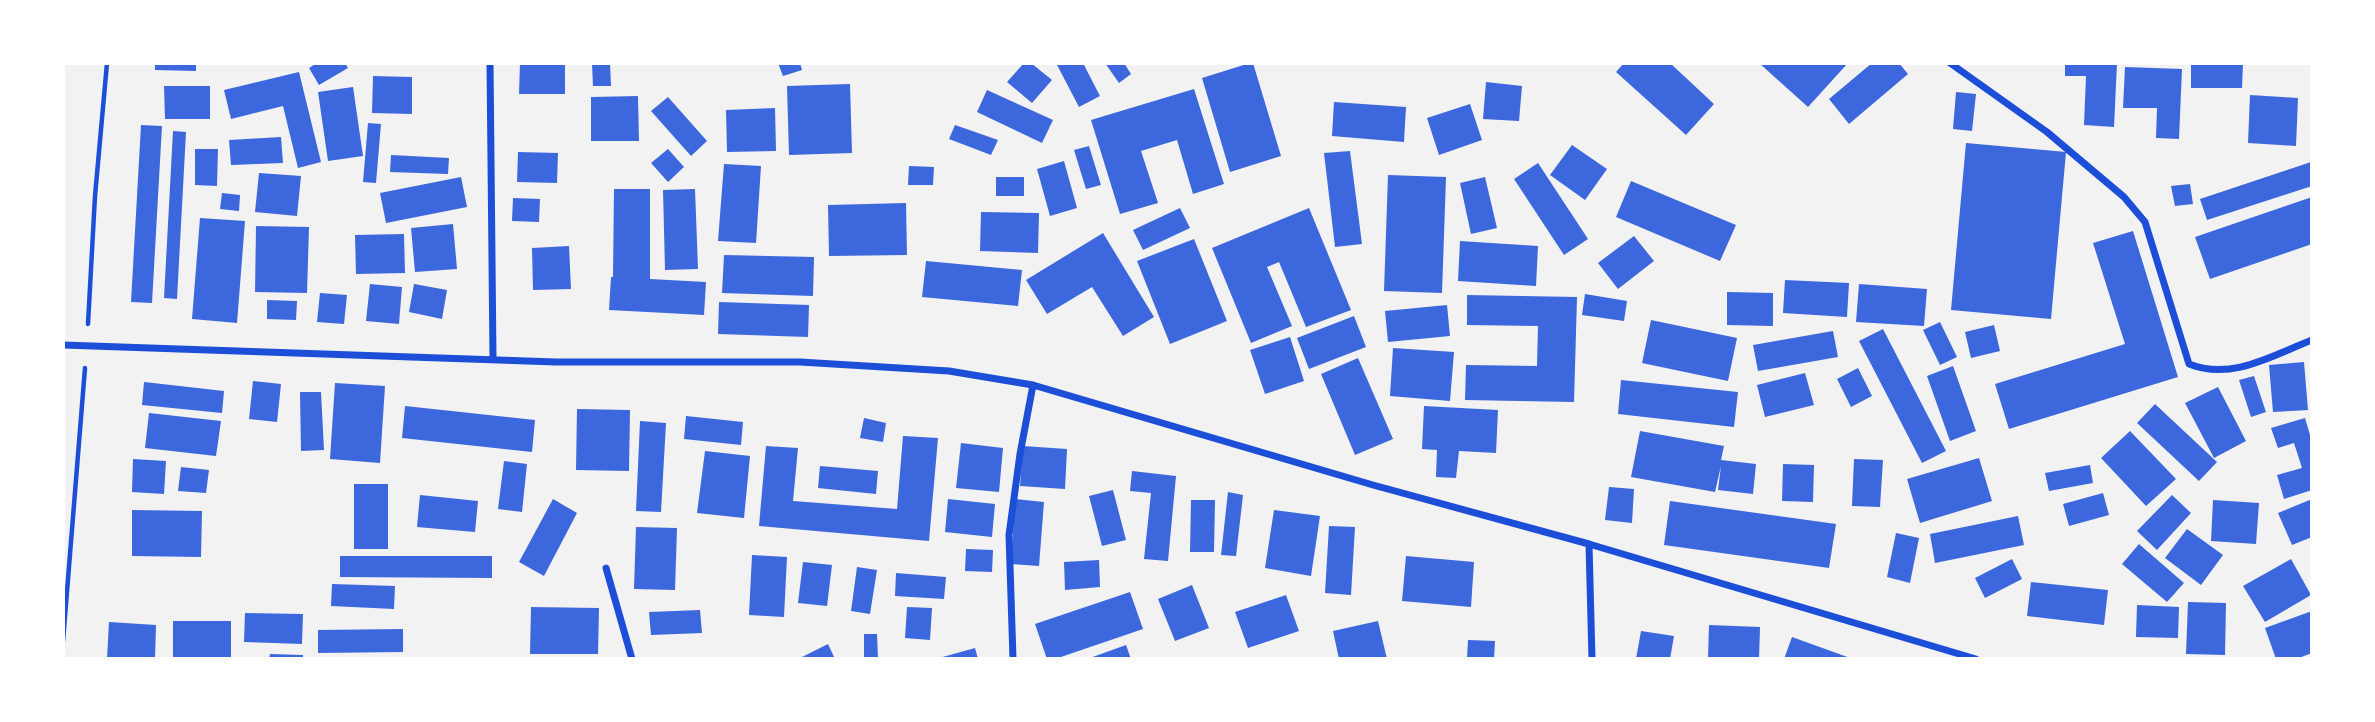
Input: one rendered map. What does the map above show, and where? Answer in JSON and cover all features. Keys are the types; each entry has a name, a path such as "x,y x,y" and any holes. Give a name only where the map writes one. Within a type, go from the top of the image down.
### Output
{"street":[{"path":"490,63 493,358"},
{"path":"1950,63 2047,132 2124,197 2145,222 2189,364 2213,371 2234,370 2312,340"},
{"path":"63,345 556,362 800,362 950,371 1033,385 1373,485 1589,544 1976,659"},
{"path":"1013,659 1009,535 1033,385"},
{"path":"1589,544 1592,659"},
{"path":"606,568 632,659"}],"building":[{"path":"155,63 196,63 196,71 155,70"},
{"path":"317,63 345,63 348,68 319,85 309,68"},
{"path":"520,63 565,63 565,94 519,94"},
{"path":"592,63 610,63 611,86 593,86"},
{"path":"778,63 800,63 802,70 783,76"},
{"path":"1024,63 1031,63 1052,80 1032,103 1007,82"},
{"path":"1056,63 1083,63 1100,96 1079,107"},
{"path":"1105,63 1124,63 1131,74 1119,83"},
{"path":"1253,63 1281,156 1230,172 1202,78"},
{"path":"1624,63 1670,63 1714,104 1686,135 1616,72"},
{"path":"1759,63 1848,63 1808,107"},
{"path":"1872,63 1899,63 1908,74 1849,124 1829,99"},
{"path":"2065,63 2117,63 2114,127 2084,125 2086,76 2065,76"},
{"path":"2191,63 2243,63 2242,88 2191,88"},
{"path":"2125,67 2182,69 2179,139 2156,138 2157,108 2123,108"},
{"path":"299,72 321,162 298,168 283,106 231,119 224,90"},
{"path":"373,76 412,77 412,114 372,113"},
{"path":"1486,82 1522,86 1519,121 1483,119"},
{"path":"850,84 852,153 789,155 787,86"},
{"path":"164,86 210,86 210,119 165,119"},
{"path":"353,87 363,156 328,161 318,92"},
{"path":"1194,89 1224,184 1193,194 1177,140 1141,151 1158,203 1120,214 1091,120"},
{"path":"987,90 1053,120 1042,143 977,112"},
{"path":"1956,92 1976,94 1972,131 1953,129"},
{"path":"2250,95 2298,98 2296,146 2248,143"},
{"path":"638,96 639,141 591,141 591,97"},
{"path":"668,97 707,141 691,156 651,111"},
{"path":"1334,102 1406,107 1404,142 1332,136"},
{"path":"1470,104 1482,140 1439,155 1427,118"},
{"path":"775,108 776,151 727,152 726,110"},
{"path":"368,123 381,124 376,183 363,182"},
{"path":"141,125 162,126 152,303 131,302"},
{"path":"955,125 998,140 991,155 949,139"},
{"path":"173,131 186,132 177,299 164,298"},
{"path":"281,137 283,163 231,165 229,140"},
{"path":"1966,143 2066,152 2051,319 1951,310"},
{"path":"1572,145 1607,169 1585,200 1550,175"},
{"path":"1089,146 1101,185 1086,189 1074,150"},
{"path":"195,149 218,149 217,186 195,185"},
{"path":"668,149 684,167 668,182 651,163"},
{"path":"1350,151 1362,244 1335,247 1324,153"},
{"path":"518,152 558,153 557,183 517,182"},
{"path":"391,155 449,158 448,174 390,172"},
{"path":"1064,161 1077,208 1050,216 1037,169"},
{"path":"2311,162 2312,186 2207,220 2200,199"},
{"path":"1538,163 1588,239 1564,255 1514,179"},
{"path":"724,164 761,166 756,243 718,241"},
{"path":"909,166 934,167 933,185 908,185"},
{"path":"259,173 301,176 297,216 255,212"},
{"path":"1388,175 1446,177 1442,293 1384,291"},
{"path":"461,177 467,207 386,223 380,193"},
{"path":"996,177 1024,177 1024,196 996,196"},
{"path":"1485,177 1497,228 1471,234 1460,183"},
{"path":"1631,181 1736,225 1720,261 1616,217"},
{"path":"2190,184 2193,204 2175,206 2171,186"},
{"path":"614,189 650,189 650,279 706,282 704,315 609,310 613,277"},
{"path":"695,189 698,269 665,270 663,190"},
{"path":"222,193 240,195 239,211 220,209"},
{"path":"2312,197 2312,244 2210,279 2195,237"},
{"path":"513,198 540,199 539,222 512,221"},
{"path":"906,203 907,255 829,256 828,205"},
{"path":"1180,208 1190,228 1143,250 1133,230"},
{"path":"1309,208 1351,310 1306,327 1279,262 1267,267 1292,326 1251,343 1212,248"},
{"path":"981,212 1039,213 1038,253 980,251"},
{"path":"200,218 245,221 237,323 192,319"},
{"path":"453,224 457,269 415,272 411,228"},
{"path":"256,226 309,227 307,293 255,292"},
{"path":"2133,231 2178,377 2009,429 1995,384 2125,344 2093,243"},
{"path":"1103,233 1154,317 1123,336 1092,287 1047,314 1026,280"},
{"path":"404,234 405,273 356,274 355,235"},
{"path":"1634,236 1654,261 1618,289 1598,263"},
{"path":"1194,239 1227,321 1170,344 1137,261"},
{"path":"1460,241 1538,246 1536,286 1458,281"},
{"path":"569,246 571,289 533,290 532,248"},
{"path":"724,255 814,257 813,296 722,293"},
{"path":"926,261 1022,270 1018,306 922,297"},
{"path":"1785,280 1849,283 1847,317 1783,313"},
{"path":"370,284 402,287 399,324 366,321"},
{"path":"414,284 447,290 442,319 409,312"},
{"path":"1859,284 1927,289 1924,326 1856,322"},
{"path":"1727,292 1773,293 1773,326 1727,325"},
{"path":"320,293 347,295 344,324 317,322"},
{"path":"1585,294 1627,301 1624,321 1582,315"},
{"path":"1467,295 1577,297 1574,402 1465,400 1466,365 1537,366 1538,326 1467,325"},
{"path":"267,300 297,301 296,320 267,319"},
{"path":"719,302 809,305 808,337 718,334"},
{"path":"1447,305 1450,336 1388,342 1385,311"},
{"path":"1354,316 1366,347 1309,369 1297,338"},
{"path":"1651,320 1737,338 1728,381 1642,363"},
{"path":"1940,322 1957,357 1940,365 1923,330"},
{"path":"1994,325 2000,351 1971,358 1965,332"},
{"path":"1883,329 1946,451 1922,463 1859,341"},
{"path":"1833,331 1838,357 1758,371 1753,345"},
{"path":"1290,337 1304,381 1265,394 1250,350"},
{"path":"1393,348 1454,352 1450,401 1390,396"},
{"path":"1358,358 1393,439 1355,455 1321,374"},
{"path":"2304,362 2308,410 2273,412 2269,365"},
{"path":"1953,366 1976,431 1950,441 1927,376"},
{"path":"1858,368 1872,396 1851,407 1837,379"},
{"path":"1805,373 1814,405 1765,417 1757,385"},
{"path":"2254,376 2266,412 2251,417 2239,380"},
{"path":"1621,380 1738,392 1734,427 1618,414"},
{"path":"253,381 281,384 277,422 249,419"},
{"path":"144,382 224,391 222,413 142,405"},
{"path":"335,383 385,386 380,463 330,459"},
{"path":"2218,387 2246,441 2214,458 2185,403"},
{"path":"300,392 321,392 324,450 301,451"},
{"path":"2155,404 2217,462 2199,481 2137,423"},
{"path":"405,406 535,420 532,452 402,438"},
{"path":"1424,406 1498,410 1496,453 1459,451 1456,478 1436,477 1437,450 1422,449"},
{"path":"577,409 630,410 629,471 576,470"},
{"path":"149,413 221,421 216,456 145,448"},
{"path":"686,416 743,422 741,445 684,439"},
{"path":"864,418 886,423 883,442 860,438"},
{"path":"2305,418 2312,442 2312,490 2284,499 2277,475 2302,468 2294,443 2278,448 2271,428"},
{"path":"640,421 666,423 661,512 636,511"},
{"path":"1640,431 1724,446 1721,460 1756,464 1753,494 1718,490 1721,466 1715,492 1631,477"},
{"path":"2130,431 2176,479 2146,506 2101,458"},
{"path":"903,436 938,438 929,541 759,526 766,446 798,448 793,501 897,509"},
{"path":"961,443 1003,448 999,492 956,488"},
{"path":"1023,446 1067,449 1065,489 1020,486"},
{"path":"705,451 750,456 744,518 697,513"},
{"path":"1979,458 1992,501 1920,523 1907,479"},
{"path":"133,459 166,461 164,494 132,492"},
{"path":"1854,459 1883,460 1880,507 1852,506"},
{"path":"504,461 527,464 522,512 498,509"},
{"path":"1783,464 1814,465 1813,502 1782,501"},
{"path":"2090,465 2093,483 2049,491 2045,473"},
{"path":"820,466 878,471 876,494 818,488"},
{"path":"181,467 209,470 206,493 178,491"},
{"path":"1132,471 1176,476 1168,561 1144,559 1151,493 1130,491"},
{"path":"354,484 388,484 388,549 354,549"},
{"path":"1609,487 1634,489 1632,523 1605,520"},
{"path":"1113,490 1126,540 1102,546 1089,496"},
{"path":"1228,492 1243,495 1236,556 1221,555"},
{"path":"2103,493 2109,515 2069,526 2063,504"},
{"path":"420,495 478,501 475,532 417,527"},
{"path":"2172,495 2191,513 2157,550 2137,531"},
{"path":"553,499 577,513 544,576 519,562"},
{"path":"948,499 995,504 992,537 945,532"},
{"path":"1015,499 1044,502 1039,566 1011,564"},
{"path":"2312,499 2312,537 2292,545 2278,513"},
{"path":"1191,500 1215,500 1214,552 1190,552"},
{"path":"2213,500 2259,503 2256,544 2211,541"},
{"path":"1670,501 1836,524 1829,568 1664,545"},
{"path":"132,510 202,511 201,557 132,556"},
{"path":"1274,510 1320,516 1311,576 1265,568"},
{"path":"2018,516 2024,545 1935,563 1930,534"},
{"path":"1329,526 1355,527 1351,595 1325,593"},
{"path":"636,527 677,528 675,590 634,589"},
{"path":"2187,529 2223,555 2201,585 2165,558"},
{"path":"1896,533 1919,538 1910,583 1887,577"},
{"path":"2139,544 2184,583 2167,602 2122,564"},
{"path":"966,549 993,550 992,572 965,571"},
{"path":"752,555 787,557 784,617 749,615"},
{"path":"340,556 492,556 492,578 340,577"},
{"path":"1406,556 1474,562 1471,607 1402,601"},
{"path":"2012,559 2022,579 1985,598 1975,578"},
{"path":"2291,559 2311,595 2265,622 2243,586"},
{"path":"1099,560 1100,587 1065,590 1064,562"},
{"path":"803,562 832,565 827,606 798,603"},
{"path":"857,567 877,570 870,614 851,611"},
{"path":"896,573 946,577 944,599 895,596"},
{"path":"2031,582 2108,590 2104,625 2027,616"},
{"path":"332,584 395,586 394,609 331,606"},
{"path":"1192,585 1209,628 1175,641 1158,599"},
{"path":"1130,592 1143,629 1055,659 1047,659 1035,624"},
{"path":"1286,595 1299,631 1248,648 1235,612"},
{"path":"2188,602 2226,603 2225,655 2186,654"},
{"path":"2137,605 2179,607 2178,638 2136,637"},
{"path":"531,607 599,608 598,654 530,654"},
{"path":"907,607 932,608 930,640 905,638"},
{"path":"700,610 702,633 651,635 649,612"},
{"path":"2312,611 2312,653 2296,659 2276,659 2265,628"},
{"path":"245,613 303,614 302,644 244,642"},
{"path":"173,621 231,621 231,659 173,659"},
{"path":"1378,621 1387,659 1339,659 1333,631"},
{"path":"109,622 156,625 155,659 107,659"},
{"path":"1709,625 1760,627 1759,659 1708,659"},
{"path":"403,629 403,652 318,653 318,630"},
{"path":"1641,631 1674,636 1670,659 1636,659"},
{"path":"864,634 877,634 878,659 864,659"},
{"path":"1792,637 1853,659 1784,659"},
{"path":"1468,640 1495,641 1494,659 1467,659"},
{"path":"828,644 835,659 798,659"},
{"path":"1126,645 1131,659 1087,659"},
{"path":"975,648 978,659 939,659 939,658"},
{"path":"270,654 303,655 303,659 269,659"}]}
